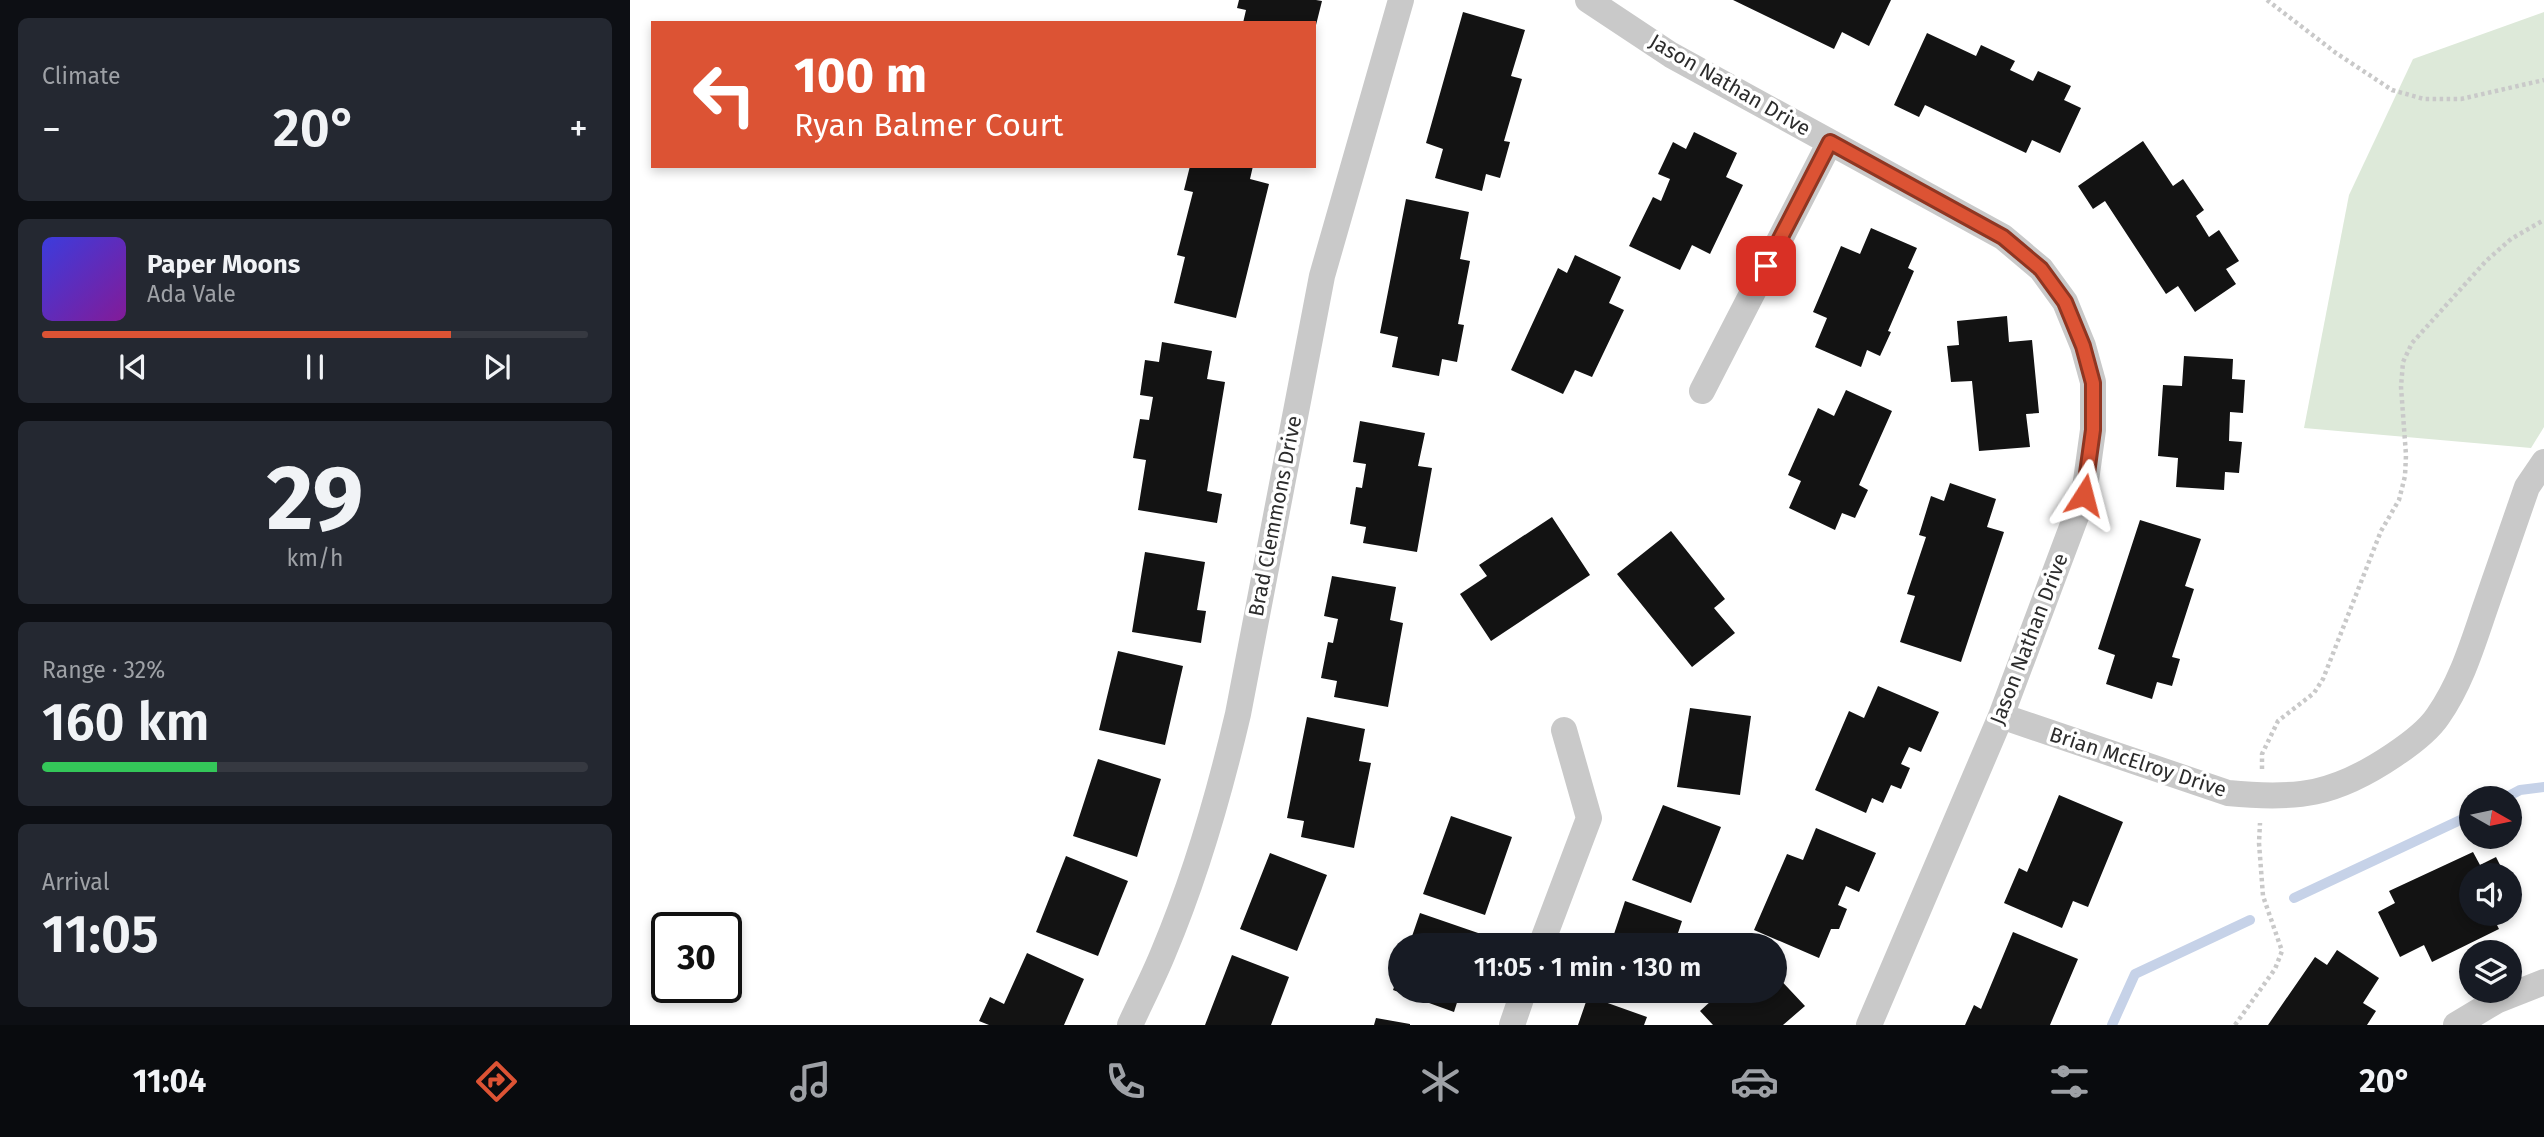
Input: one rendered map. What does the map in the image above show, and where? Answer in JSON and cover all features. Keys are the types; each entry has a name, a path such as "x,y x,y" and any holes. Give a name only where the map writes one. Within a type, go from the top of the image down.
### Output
{"street":[{"name":"Brad Clemmons Drive","path":"1130,1025 1164,951 1200,854 1222,783 1238,714 1322,276 1401,0"},
{"name":"Jason Nathan Drive","path":"1588,0 1671,55 2003,237 2041,269 2065,302 2083,346 2093,383 2093,418 2084,495 2001,716 1869,1025"},
{"path":"1702,391 1830,142"},
{"name":"Brian McElroy Drive","path":"2001,716 2228,793 2262,796 2306,794 2340,786 2373,769 2406,747 2437,718 2461,677 2528,487 2544,462"},
{"path":"1546,933 1589,818 1564,730"},
{"path":"2456,1025 2496,1001 2544,982"},
{"path":"1511,1025 1519,1003"}],"path":[{"path":"2267,0 2336,53 2392,90 2424,99 2461,99 2544,79"},
{"path":"2235,1025 2275,969 2283,951 2263,896 2259,843 2262,754 2278,721 2314,693 2323,679 2381,531 2399,500 2405,476 2406,455 2401,387 2403,362 2412,344 2486,261 2511,239 2544,220"}],"green space":[{"path":"2544,12 2544,427 2531,448 2304,428 2349,195 2413,59"}],"building":[{"path":"1239,0 1322,1 1316,25 1316,21 1243,21 1246,10 1237,8"},
{"path":"1733,0 1891,0 1869,46 1842,32 1834,49"},
{"path":"1463,12 1525,30 1511,76 1522,79 1504,141 1510,142 1500,178 1486,174 1482,191 1435,178 1443,149 1426,143"},
{"path":"1927,33 1976,56 1981,45 2015,61 2010,70 2033,81 2038,71 2071,86 2064,100 2081,108 2060,153 2032,140 2026,153 1925,105 1919,117 1894,105"},
{"path":"1694,132 1737,153 1726,177 1743,185 1710,254 1692,245 1680,270 1629,246 1653,197 1661,201 1670,179 1658,174 1673,142 1686,149"},
{"path":"2143,141 2173,186 2183,179 2204,210 2196,216 2209,237 2219,230 2239,261 2226,269 2236,284 2195,312 2178,286 2166,294 2105,201 2093,209 2078,186"},
{"path":"1190,168 1253,168 1250,179 1269,184 1236,318 1174,303 1185,257 1177,255 1193,192 1184,190"},
{"path":"1406,199 1469,212 1460,259 1470,261 1458,324 1464,325 1457,362 1442,359 1439,376 1392,367 1398,337 1380,333"},
{"path":"1871,228 1917,248 1908,268 1914,271 1880,356 1867,350 1861,367 1815,347 1827,318 1813,312 1841,246 1860,254"},
{"path":"1575,255 1621,277 1609,303 1624,310 1592,377 1575,370 1563,394 1511,370 1558,268 1567,273"},
{"path":"2007,316 2009,342 2032,340 2039,413 2026,414 2030,447 1979,451 1972,381 1951,382 1947,346 1959,345 1957,321"},
{"path":"1162,342 1212,351 1207,379 1225,382 1207,491 1222,494 1217,523 1138,510 1146,460 1133,458 1140,419 1149,420 1153,397 1140,395 1145,360 1159,362"},
{"path":"2184,356 2233,359 2232,379 2245,380 2243,413 2230,412 2229,441 2242,442 2239,473 2225,472 2224,490 2176,487 2178,458 2158,456 2163,385 2182,386"},
{"path":"1846,390 1892,411 1859,485 1868,490 1855,518 1842,513 1835,530 1789,508 1801,481 1788,475 1818,408 1834,416"},
{"path":"1360,421 1425,433 1418,466 1432,468 1417,552 1363,543 1366,527 1350,524 1356,487 1362,488 1366,464 1353,462"},
{"path":"1950,483 1996,499 1987,527 2004,532 1961,662 1900,642 1915,596 1907,594 1926,537 1919,535 1931,496 1944,501"},
{"path":"1552,517 1590,575 1491,641 1460,594 1487,576 1479,565"},
{"path":"2140,520 2201,539 2185,586 2194,589 2172,657 2180,659 2172,686 2157,682 2152,699 2106,684 2115,655 2098,649"},
{"path":"1671,531 1725,599 1714,608 1735,633 1692,667 1617,574"},
{"path":"1145,552 1205,562 1197,610 1206,611 1201,643 1132,632"},
{"path":"1332,576 1396,587 1390,620 1403,623 1388,707 1334,697 1337,681 1321,678 1328,642 1333,643 1338,619 1324,616"},
{"path":"1118,651 1183,666 1165,745 1099,730"},
{"path":"1878,686 1939,712 1921,752 1909,747 1901,764 1910,768 1901,789 1891,785 1883,803 1872,798 1866,813 1815,790 1849,711 1864,718"},
{"path":"1690,708 1751,716 1740,795 1677,787"},
{"path":"1307,717 1365,729 1359,761 1371,763 1354,848 1301,837 1304,821 1287,818"},
{"path":"1098,759 1161,779 1137,857 1073,836"},
{"path":"2059,795 2123,822 2088,907 2073,901 2062,928 2004,903 2019,868 2027,872"},
{"path":"1663,805 1721,827 1691,903 1632,880"},
{"path":"1451,816 1512,837 1485,915 1423,894"},
{"path":"1816,828 1876,853 1859,892 1846,886 1838,905 1847,909 1839,929 1831,929 1819,958 1787,944 1787,933 1761,933 1754,930 1787,854 1803,860"},
{"path":"2473,852 2479,863 2459,863 2459,926 2498,926 2499,929 2477,940 2459,940 2459,949 2432,962 2424,945 2400,957 2378,912 2395,903 2389,891"},
{"path":"1270,853 1327,875 1297,951 1240,929"},
{"path":"1066,856 1128,881 1098,956 1036,932"},
{"path":"2496,857 2499,863 2484,863"},
{"path":"1625,901 1682,921 1678,933 1614,933"},
{"path":"1420,913 1478,933 1413,933"},
{"path":"2013,932 2078,959 2050,1025 1965,1025 1974,1005 1981,1009"},
{"path":"2337,950 2379,978 2363,1003 2376,1011 2367,1025 2268,1025 2315,957 2327,965"},
{"path":"1027,953 1084,979 1064,1025 989,1025 979,1021 990,997 1004,1004"},
{"path":"1232,955 1289,977 1271,1025 1205,1025"},
{"path":"1787,987 1805,1006 1783,1025 1713,1025 1700,1011 1709,1003 1787,1003"},
{"path":"1429,1003 1457,1003 1454,1012"},
{"path":"1586,1003 1608,1003 1647,1017 1644,1025 1578,1025"},
{"path":"1376,1018 1410,1024 1410,1025 1374,1025"}],"waterway":[{"path":"2522,790 2544,787"},
{"path":"2294,898 2459,821"},
{"path":"2112,1025 2135,974 2250,920"}],"route":[{"path":"1766,266 1830,142 2003,237 2041,269 2065,302 2083,346 2093,383 2093,430 2084,495"}]}
